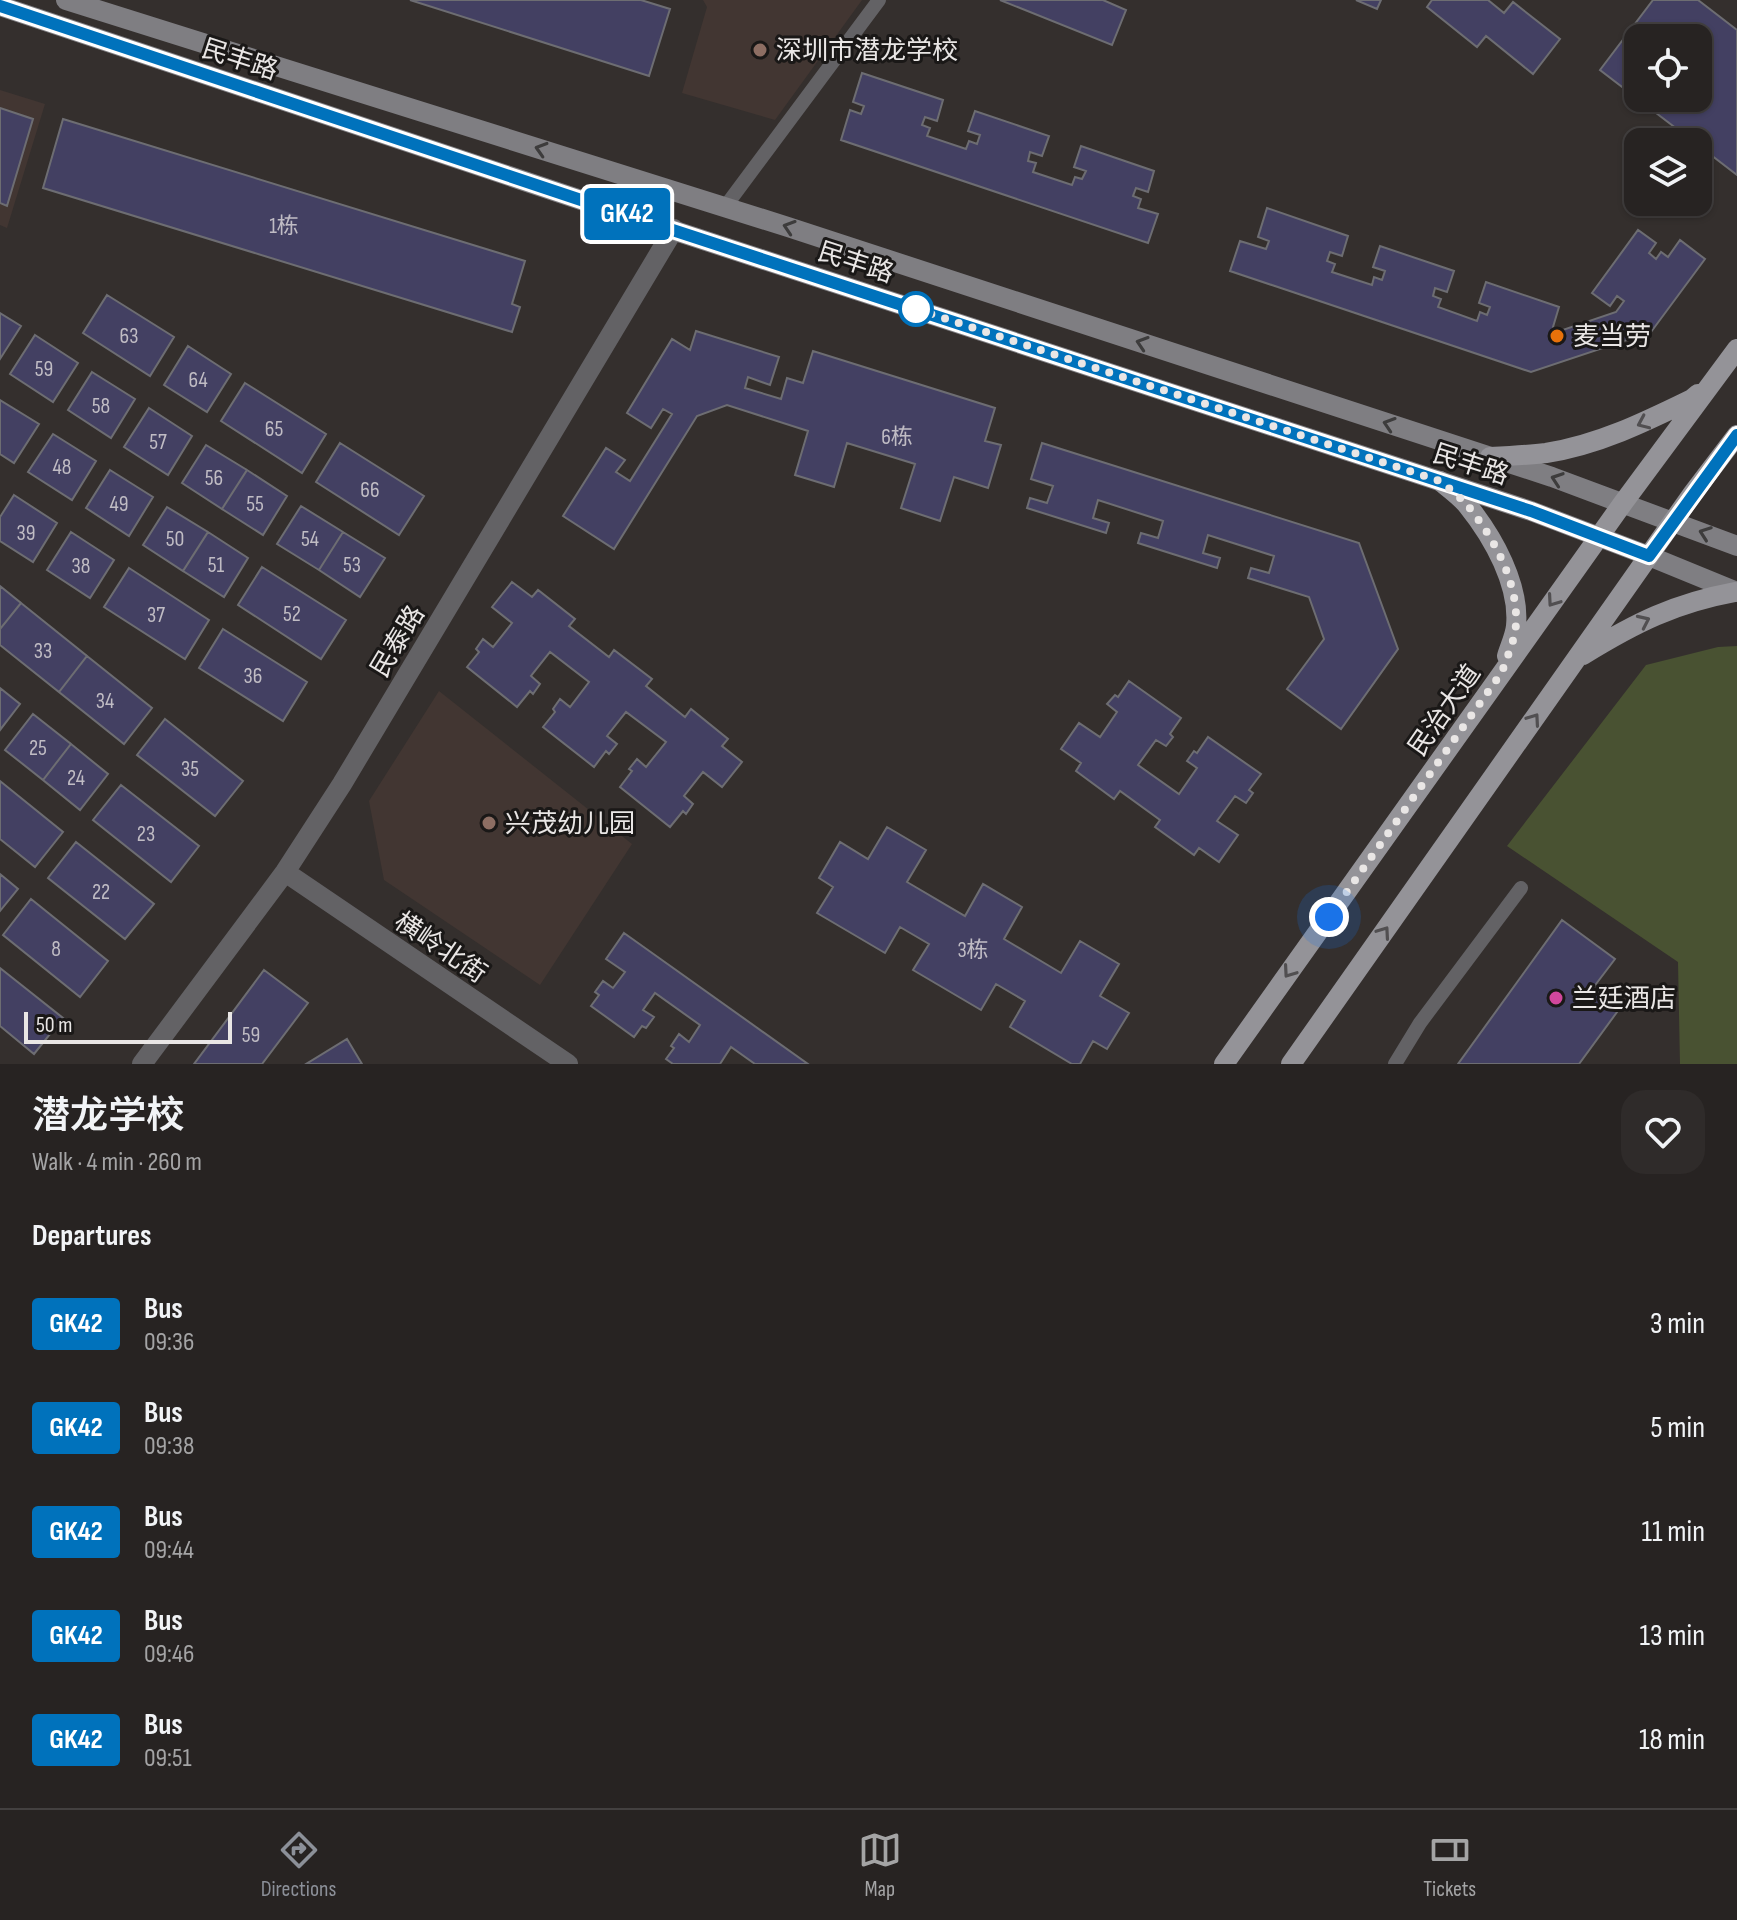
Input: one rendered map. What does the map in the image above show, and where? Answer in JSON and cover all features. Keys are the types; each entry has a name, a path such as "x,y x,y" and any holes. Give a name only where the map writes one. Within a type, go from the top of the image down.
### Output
{"main road":[{"name":"民丰路","path":"66,0 725,207 1552,477 1737,546"},
{"name":"民丰路","path":"0,6 556,192 1531,511 1736,592"},
{"name":"民治大道","path":"1224,1064 1623,503 1737,349"},
{"path":"1490,457 1547,452 1590,443 1640,425 1692,399 1711,384"},
{"path":"1291,1064 1737,435"},
{"path":"1440,481 1466,504 1503,561 1514,597 1516,626 1502,672"},
{"path":"1576,659 1637,623 1670,609 1736,592"}],"street":[{"name":"民泰路","path":"142,1064 285,872 342,784 674,229"},
{"name":"横岭北街","path":"285,872 568,1064"}],"lane":[{"path":"725,207 879,0"},
{"path":"1395,1064 1420,1023 1521,888"}],"shaded area":[{"name":"深圳市潜龙学校","path":"703,0 862,0 775,120 682,93 707,7"},
{"path":"0,90 45,104 7,228 0,225"},
{"name":"兴茂幼儿园","path":"439,691 632,844 540,985 384,880 369,801"}],"green space":[{"path":"1737,646 1737,1064 1680,1064 1678,962 1507,846 1646,665 1718,647"}],"building":[{"path":"410,0 641,0 670,9 649,76"},
{"path":"1000,0 1103,0 1126,10 1112,45"},
{"path":"1356,0 1381,0 1377,9"},
{"path":"1432,0 1488,0 1504,13 1513,2 1560,39 1533,74 1486,36 1477,47 1427,7"},
{"path":"1653,0 1698,0 1737,30 1737,175 1712,156 1712,128 1676,128 1655,112 1712,112 1712,24 1635,24"},
{"path":"1624,38 1624,88 1600,70"},
{"path":"862,73 943,100 937,121 925,117 922,125 930,128 927,136 966,149 969,141 977,144 980,135 968,131 975,111 1049,136 1042,156 1030,152 1028,161 1036,163 1033,172 1072,185 1075,177 1082,179 1086,171 1074,167 1081,146 1154,171 1148,192 1136,188 1133,196 1141,199 1138,208 1158,214 1148,243 841,140 850,110 861,114 864,106 853,102"},
{"path":"0,108 33,119 7,206 0,203"},
{"path":"63,119 525,261 512,304 520,307 512,332 43,188"},
{"path":"1267,208 1348,236 1342,256 1330,252 1327,261 1335,264 1332,272 1372,285 1374,277 1382,280 1385,271 1373,267 1380,246 1454,271 1447,292 1435,288 1433,296 1441,299 1438,307 1477,321 1480,312 1487,315 1490,307 1479,303 1486,282 1559,307 1553,327 1560,331 1616,312 1624,301 1617,296 1610,306 1592,293 1638,230 1656,243 1649,253 1656,259 1661,252 1668,257 1680,240 1705,259 1651,332 1531,372 1230,271 1240,241 1266,249 1269,241 1258,237"},
{"path":"107,295 174,337 150,376 83,333"},
{"path":"0,313 21,326 0,359"},
{"path":"696,331 779,357 770,385 748,377 745,388 781,399 787,378 803,383 813,351 995,408 985,441 1001,445 988,488 954,477 940,521 901,508 915,464 847,443 834,487 795,475 808,431 727,405 697,416 614,549 563,516 606,448 625,460 616,472 630,481 672,414 663,409 651,428 627,413 672,339 690,350"},
{"path":"35,335 78,363 53,402 10,374"},
{"path":"188,346 231,374 207,412 164,385"},
{"path":"92,372 135,399 111,438 68,410"},
{"path":"245,383 326,434 302,473 221,421"},
{"path":"0,400 39,424 14,463 0,454"},
{"path":"149,408 192,436 168,475 124,447"},
{"path":"53,434 96,461 72,500 28,472"},
{"path":"340,443 424,496 399,535 316,482"},
{"path":"1042,443 1359,543 1398,649 1341,729 1287,689 1324,639 1309,597 1248,578 1251,568 1269,573 1274,556 1208,535 1203,553 1220,558 1217,568 1138,543 1141,533 1158,538 1163,521 1098,500 1093,518 1109,523 1106,533 1027,508 1030,498 1047,503 1053,486 1031,479"},
{"path":"206,445 247,470 222,509 182,483"},
{"path":"110,470 153,497 129,536 86,508"},
{"path":"247,470 287,496 263,535 222,509"},
{"path":"14,495 57,523 33,562 0,541 0,517"},
{"path":"301,506 343,532 319,570 277,544"},
{"path":"167,507 208,532 183,571 143,545"},
{"path":"71,532 114,560 90,598 47,570"},
{"path":"208,532 248,558 224,597 183,571"},
{"path":"343,532 385,558 360,597 319,570"},
{"path":"262,567 346,620 321,659 238,605"},
{"path":"129,568 209,620 185,659 104,607"},
{"path":"512,582 532,597 538,590 575,619 569,626 609,657 614,650 652,679 646,686 685,717 691,709 728,739 722,746 742,762 722,787 703,772 684,796 693,804 670,827 620,787 637,759 646,767 666,742 626,712 607,736 617,744 609,754 606,751 594,767 543,727 555,712 553,709 560,699 570,707 589,682 550,652 531,676 540,684 517,707 467,667 479,652 476,649 483,639 493,647 512,623 492,607"},
{"path":"0,586 21,603 0,629"},
{"path":"21,603 87,656 59,692 0,645 0,629"},
{"path":"223,629 307,682 283,721 199,668"},
{"path":"87,656 152,708 124,744 59,692"},
{"path":"1129,681 1181,718 1166,746 1156,740 1138,765 1179,794 1197,768 1187,761 1208,737 1261,774 1249,790 1253,793 1246,803 1235,796 1217,821 1238,835 1219,862 1199,848 1194,855 1155,827 1160,820 1120,791 1114,799 1076,771 1081,763 1061,749 1079,723 1100,737 1117,712 1107,704 1115,695 1118,697"},
{"path":"0,688 20,704 0,730"},
{"path":"33,714 71,744 43,780 5,750"},
{"path":"165,719 243,781 215,816 137,755"},
{"path":"71,744 108,774 80,810 43,780"},
{"path":"0,781 63,832 35,867 0,839"},
{"path":"121,785 199,846 171,882 93,820"},
{"path":"887,827 926,850 907,882 965,916 983,884 1022,907 1004,939 1061,973 1080,941 1119,964 1100,996 1129,1013 1107,1049 1093,1041 1080,1064 1072,1064 1010,1027 1025,1001 996,984 981,1010 913,970 929,944 900,927 885,953 817,913 833,887 819,878 840,842 868,859"},
{"path":"76,842 154,904 125,939 48,878"},
{"path":"0,874 18,889 0,911"},
{"path":"31,899 108,961 80,997 3,935"},
{"name":"兰廷酒店","path":"1562,920 1615,959 1593,988 1620,1008 1579,1064 1458,1064"},
{"path":"624,933 808,1064 755,1064 731,1047 720,1064 673,1064 666,1059 679,1034 689,1042 700,1025 655,993 643,1010 654,1017 634,1037 591,1006 599,995 595,992 603,981 613,988 625,972 606,959"},
{"path":"0,968 63,1018 34,1054 0,1026"},
{"path":"264,970 308,1003 262,1064 194,1064"},
{"path":"347,1039 362,1064 306,1064"}],"bus line":[{"name":"GK42","path":"0,6 1531,511 1649,556 1737,435"}],"place":[{"name":"深圳市潜龙学校","path":"760,50"},
{"name":"麦当劳","path":"1557,336"},
{"name":"兴茂幼儿园","path":"489,823"},
{"name":"兰廷酒店","path":"1556,998"}],"route":[{"path":"916,309 910,307 1440,481 1466,504 1487,532 1503,561 1514,597 1516,626 1502,672 1329,917"}]}
